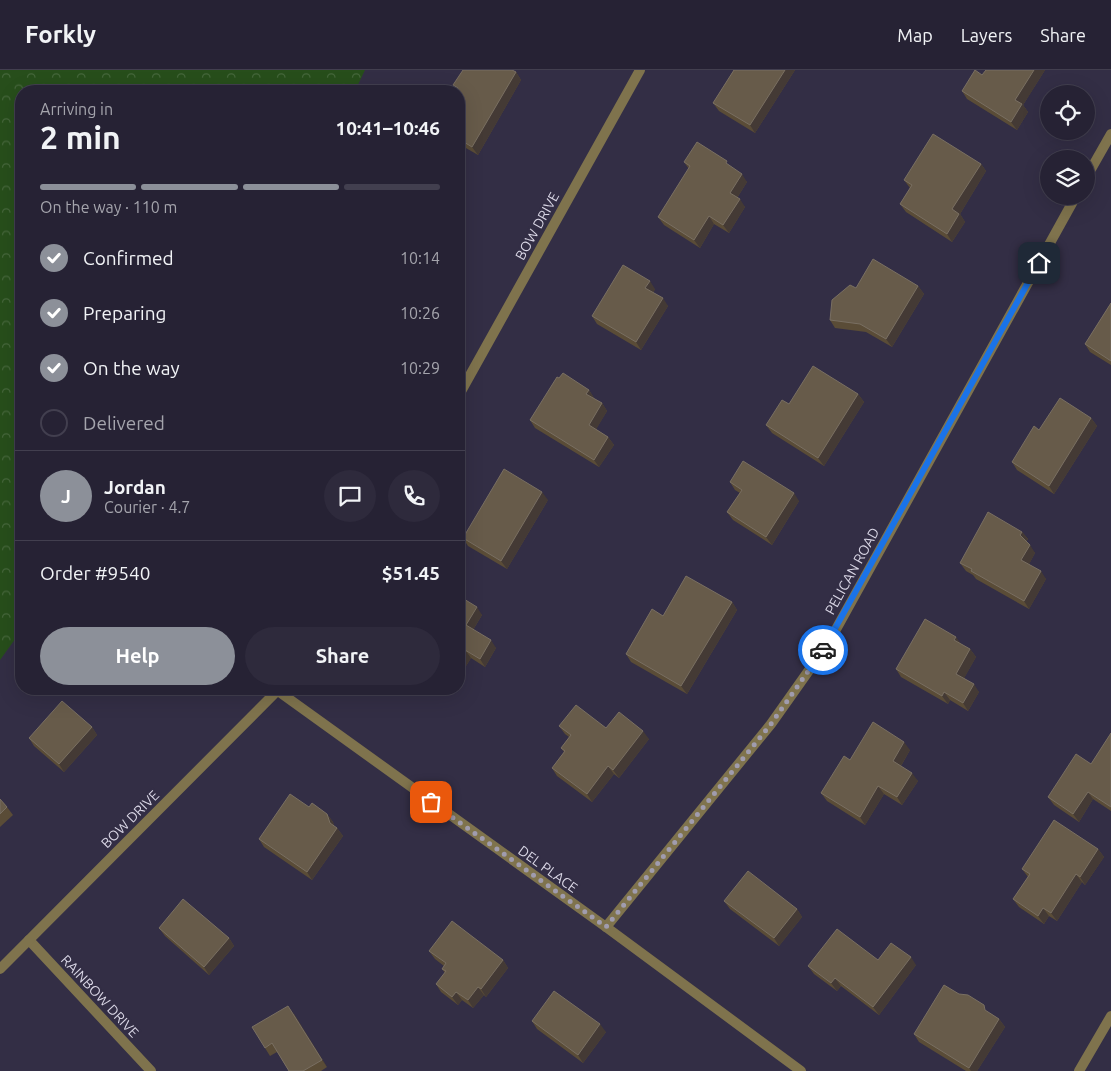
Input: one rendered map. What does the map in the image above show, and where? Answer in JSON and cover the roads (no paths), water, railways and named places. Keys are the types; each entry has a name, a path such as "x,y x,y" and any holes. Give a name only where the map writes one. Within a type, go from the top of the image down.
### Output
{"street":[{"name":"BOW DRIVE","path":"465,384 640,70"},
{"path":"1095,162 1111,134"},
{"name":"PELICAN ROAD","path":"606,927 771,724 829,642 1071,205"},
{"name":"BOW DRIVE","path":"0,969 273,695"},
{"name":"DEL PLACE","path":"285,695 606,927 801,1071"},
{"name":"RAINBOW DRIVE","path":"29,940 151,1071"},
{"path":"1079,1071 1111,1016"}]}
